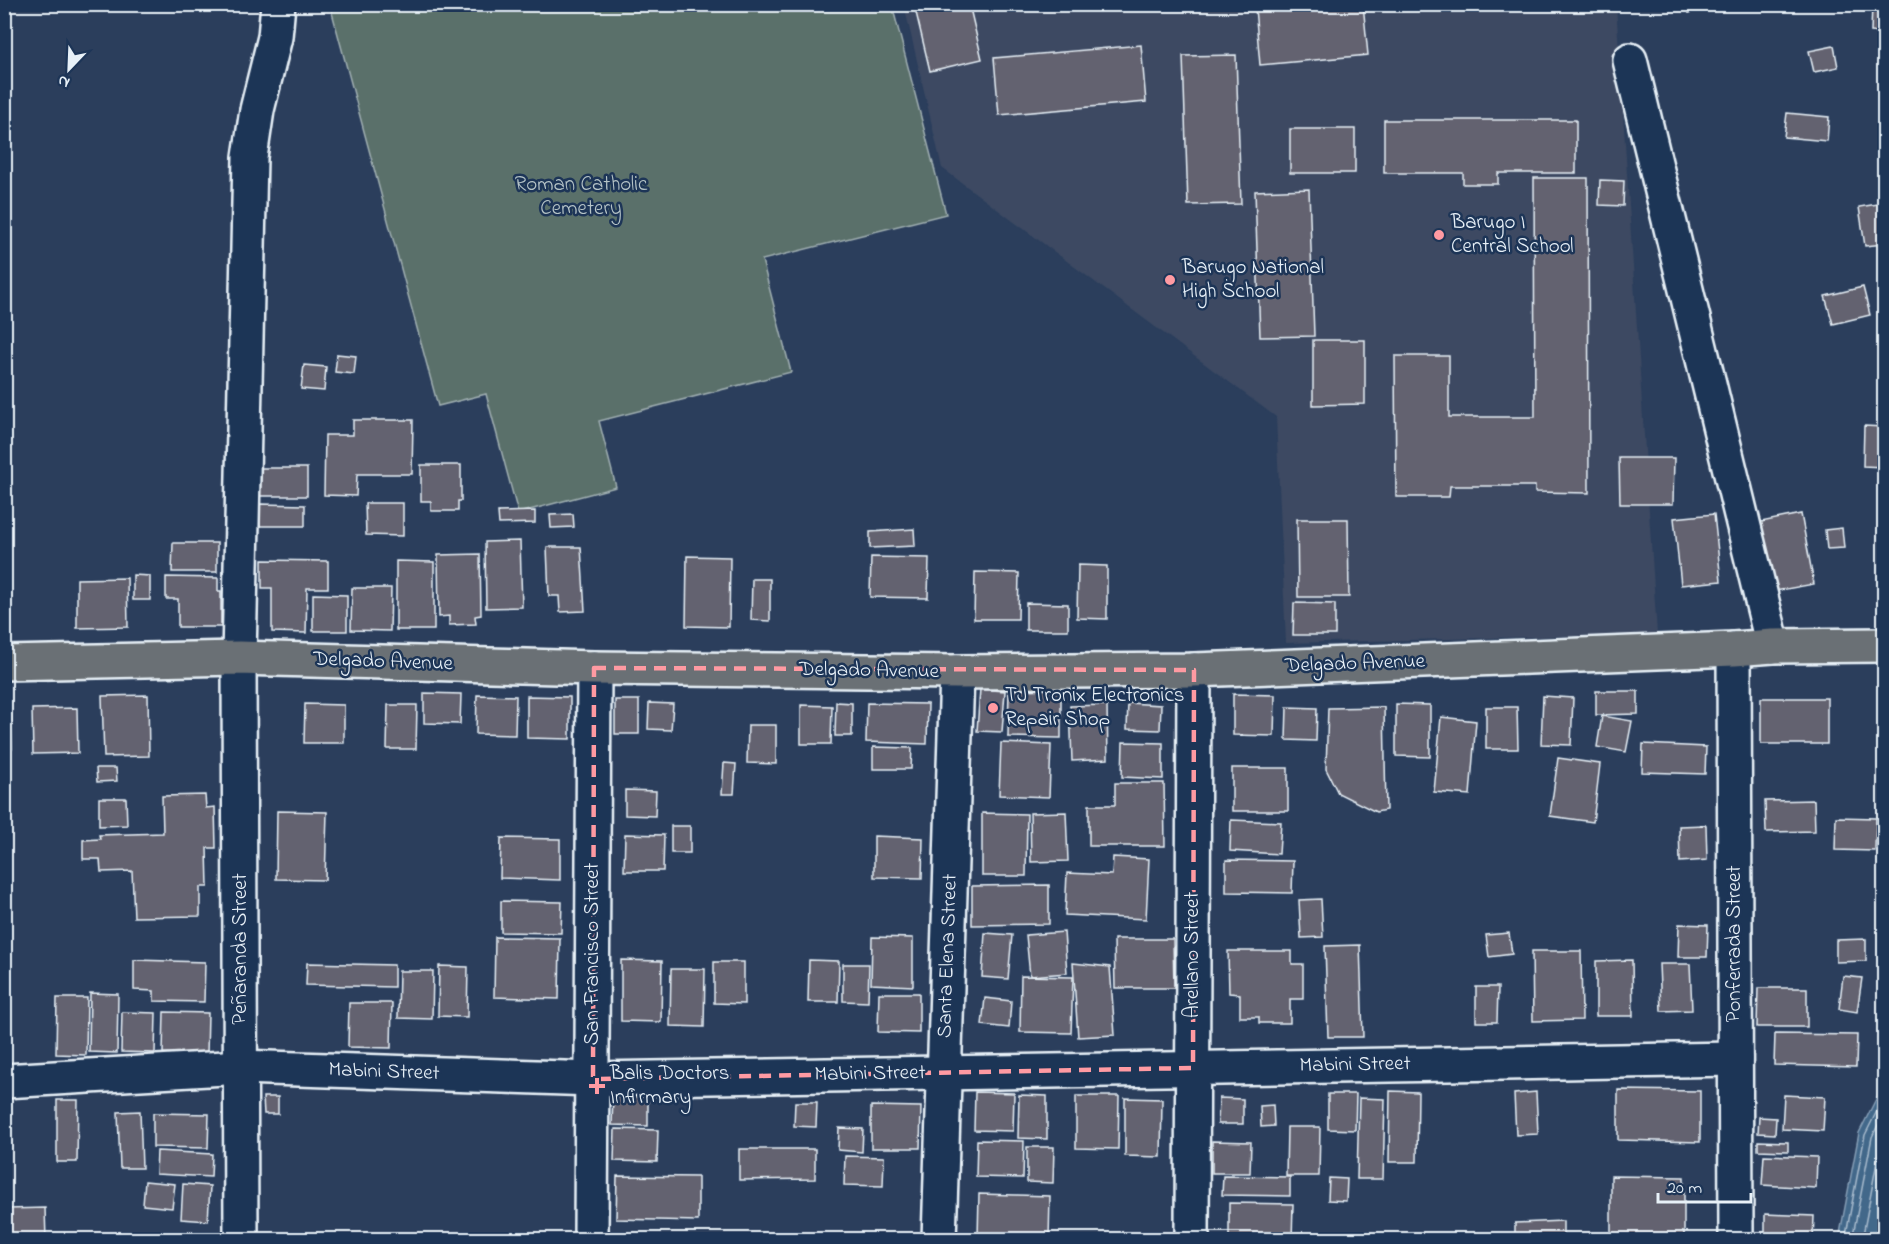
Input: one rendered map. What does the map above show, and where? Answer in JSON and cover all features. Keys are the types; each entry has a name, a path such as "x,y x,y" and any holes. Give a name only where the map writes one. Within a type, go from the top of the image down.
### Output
{"main road":[{"name":"Delgado Avenue","path":"4,663 239,658 594,668 957,672 1194,670 1734,649 1773,645 1884,645"}],"street":[{"name":"Peñaranda Street","path":"242,1239 239,658 250,157 258,110 276,37 278,4"},
{"path":"1630,60 1773,645"},
{"name":"Ponferrada Street","path":"1734,649 1736,1239"},
{"name":"San Francisco Street","path":"591,1239 594,668"},
{"name":"Arellano Street","path":"1192,1239 1194,670"},
{"name":"Santa Elena Street","path":"939,1239 957,672"},
{"name":"Mabini Street","path":"4,1081 242,1067 592,1079 1735,1059"}],"highlighted area":[{"path":"594,668 1194,670 1193,1068 593,1079"}],"shaded area":[{"name":"Barugo I Central School","path":"904,5 1616,5 1657,634 1286,643 1276,417 942,168"}],"green space":[{"name":"Roman Catholic Cemetery","path":"330,5 892,5 946,214 762,260 791,372 599,421 616,487 518,513 486,394 438,406"}],"water":[{"path":"1884,1083 1884,1239 1839,1239 1859,1133"}],"building":[{"path":"914,4 969,4 982,59 930,71"},
{"path":"1287,4 1363,4 1368,55 1260,65 1255,8"},
{"path":"1687,4 1716,4 1716,5 1689,13"},
{"path":"1872,4 1884,4 1884,33 1871,32"},
{"path":"1141,45 1146,102 999,115 994,58"},
{"path":"1834,46 1838,67 1814,72 1809,51"},
{"path":"1236,55 1241,204 1188,205 1183,56"},
{"path":"1787,113 1829,117 1827,141 1784,137"},
{"path":"1384,120 1576,120 1576,173 1498,173 1498,184 1463,184 1463,173 1384,173"},
{"path":"1290,129 1355,129 1355,173 1290,173"},
{"path":"1534,178 1588,178 1589,493 1535,492 1535,486 1450,486 1449,497 1396,497 1395,356 1449,356 1449,417 1535,417"},
{"path":"1600,180 1624,181 1623,206 1599,205"},
{"path":"1309,189 1314,336 1260,337 1255,191"},
{"path":"1884,203 1884,244 1865,246 1859,207"},
{"path":"1863,287 1870,315 1833,324 1825,296"},
{"path":"1313,340 1365,340 1365,404 1313,405"},
{"path":"337,354 356,356 354,374 335,372"},
{"path":"304,365 326,367 324,391 301,389"},
{"path":"353,420 413,420 412,474 357,474 356,496 324,495 325,435 353,435"},
{"path":"1864,426 1884,427 1884,467 1863,466"},
{"path":"1619,458 1674,458 1673,504 1620,504"},
{"path":"421,465 461,465 461,501 458,501 458,511 431,511 431,501 421,501"},
{"path":"257,468 307,468 307,496 257,496"},
{"path":"365,503 403,503 403,536 366,535"},
{"path":"260,504 305,505 305,526 260,526"},
{"path":"535,511 535,523 499,524 498,512"},
{"path":"573,514 574,527 551,528 550,515"},
{"path":"1714,514 1721,581 1681,585 1674,518"},
{"path":"1801,514 1814,584 1769,592 1756,523"},
{"path":"1297,519 1348,519 1349,597 1298,597"},
{"path":"1842,528 1844,548 1827,549 1825,530"},
{"path":"914,529 915,546 870,548 870,532"},
{"path":"520,541 522,607 486,608 485,542"},
{"path":"173,543 217,543 217,572 172,572"},
{"path":"547,547 581,547 585,611 560,612 559,596 549,596"},
{"path":"480,554 481,615 475,616 476,624 449,625 449,616 439,617 438,555"},
{"path":"687,556 730,557 729,627 686,626"},
{"path":"871,557 929,558 928,598 870,597"},
{"path":"262,560 328,561 328,588 307,588 306,633 272,632 272,588 262,588"},
{"path":"396,561 434,562 434,630 396,630"},
{"path":"1078,565 1107,566 1107,619 1077,618"},
{"path":"975,572 1019,573 1018,619 974,619"},
{"path":"133,575 150,576 150,600 133,600"},
{"path":"166,577 218,578 218,591 221,591 221,627 178,627 178,599 166,599"},
{"path":"127,578 128,627 77,628 77,579"},
{"path":"752,579 770,579 770,621 751,620"},
{"path":"352,588 391,588 390,631 351,630"},
{"path":"313,594 347,595 347,631 313,631"},
{"path":"1026,603 1068,604 1068,630 1026,630"},
{"path":"1294,603 1335,604 1335,635 1293,635"},
{"path":"1009,688 1061,688 1061,738 1008,737"},
{"path":"980,689 1005,691 1002,732 977,731"},
{"path":"1596,691 1638,691 1638,714 1596,715"},
{"path":"424,693 461,694 460,724 424,723"},
{"path":"1233,694 1275,695 1274,736 1233,735"},
{"path":"148,695 149,756 104,757 102,696"},
{"path":"477,695 516,696 515,735 476,734"},
{"path":"527,696 570,697 570,739 527,738"},
{"path":"1543,696 1573,698 1571,745 1541,744"},
{"path":"1761,698 1827,698 1827,744 1761,744"},
{"path":"615,700 639,700 639,734 615,734"},
{"path":"836,702 852,703 852,736 835,736"},
{"path":"649,703 673,704 671,730 648,729"},
{"path":"867,703 928,704 927,744 866,742"},
{"path":"1128,703 1161,705 1160,730 1127,729"},
{"path":"305,704 344,705 344,743 304,743"},
{"path":"1396,704 1430,705 1430,757 1396,756"},
{"path":"388,705 417,705 416,749 387,749"},
{"path":"801,705 832,706 831,744 801,744"},
{"path":"1107,705 1108,759 1072,761 1070,706"},
{"path":"1287,707 1317,708 1316,741 1286,740"},
{"path":"1384,707 1386,810 1376,812 1338,793 1326,769 1328,708"},
{"path":"1486,707 1517,707 1518,749 1486,749"},
{"path":"77,708 78,753 33,754 32,709"},
{"path":"4,713 11,713 12,749 4,749"},
{"path":"1602,716 1632,721 1626,752 1597,747"},
{"path":"1441,717 1476,721 1470,795 1434,792"},
{"path":"748,725 776,725 776,764 747,763"},
{"path":"1123,742 1163,743 1163,779 1122,777"},
{"path":"1001,743 1051,745 1049,797 999,795"},
{"path":"1643,744 1706,747 1705,774 1642,772"},
{"path":"873,747 912,748 911,769 873,769"},
{"path":"1558,758 1600,764 1593,822 1550,816"},
{"path":"724,763 736,764 734,794 722,794"},
{"path":"96,768 116,768 117,781 97,782"},
{"path":"1232,768 1288,768 1288,811 1232,811"},
{"path":"1115,783 1164,783 1165,846 1089,846 1089,805 1115,805"},
{"path":"625,790 656,791 655,816 625,815"},
{"path":"205,795 206,808 215,807 216,848 207,848 208,887 200,887 200,916 134,917 132,871 101,872 100,859 83,859 83,840 100,839 99,835 163,833 162,796"},
{"path":"99,798 126,798 127,825 99,826"},
{"path":"1814,800 1815,831 1766,832 1765,801"},
{"path":"277,811 327,812 325,880 276,879"},
{"path":"1066,812 1068,861 1031,862 1030,813"},
{"path":"982,813 1027,814 1026,876 982,876"},
{"path":"1836,817 1876,818 1875,851 1835,850"},
{"path":"1231,820 1281,822 1279,854 1230,851"},
{"path":"1706,825 1707,860 1680,862 1679,826"},
{"path":"671,826 690,826 690,853 671,853"},
{"path":"625,834 664,835 663,871 624,871"},
{"path":"874,836 923,838 922,878 874,877"},
{"path":"501,838 560,839 560,880 500,878"},
{"path":"1113,857 1149,859 1146,919 1065,915 1067,873 1112,875"},
{"path":"1226,860 1293,861 1292,893 1226,892"},
{"path":"1049,885 1049,924 972,925 972,886"},
{"path":"1321,899 1323,937 1301,938 1299,900"},
{"path":"501,901 562,902 561,933 501,932"},
{"path":"1679,924 1708,925 1707,957 1678,957"},
{"path":"1064,932 1067,973 1030,976 1026,935"},
{"path":"985,933 1012,935 1008,979 982,977"},
{"path":"1509,933 1512,954 1489,957 1486,935"},
{"path":"495,937 560,938 559,999 494,997"},
{"path":"872,937 913,938 913,986 871,984"},
{"path":"1114,939 1173,939 1174,988 1115,988"},
{"path":"1866,939 1866,961 1836,962 1836,940"},
{"path":"1360,945 1363,1037 1328,1037 1325,946"},
{"path":"1228,951 1292,951 1292,964 1303,964 1303,999 1290,999 1290,1023 1259,1023 1259,1017 1240,1017 1240,994 1229,993"},
{"path":"1532,951 1581,951 1582,1020 1533,1021"},
{"path":"134,960 205,962 204,1002 154,1001 154,991 134,990"},
{"path":"621,960 662,961 661,1022 621,1021"},
{"path":"809,960 839,961 838,1002 808,1002"},
{"path":"1632,960 1633,1016 1596,1016 1596,961"},
{"path":"714,962 744,962 744,1004 714,1003"},
{"path":"307,963 394,965 394,987 306,985"},
{"path":"1073,963 1110,967 1115,1035 1078,1037"},
{"path":"843,964 869,964 868,1002 843,1001"},
{"path":"1659,964 1690,964 1692,1010 1661,1011"},
{"path":"439,966 468,967 467,1017 438,1016"},
{"path":"671,969 705,969 704,1027 670,1026"},
{"path":"399,971 433,971 432,1019 398,1018"},
{"path":"1021,976 1073,977 1071,1033 1020,1032"},
{"path":"1843,976 1862,978 1857,1012 1839,1009"},
{"path":"1476,987 1498,987 1497,1022 1476,1022"},
{"path":"1758,988 1807,988 1807,1027 1757,1027"},
{"path":"90,993 118,994 117,1053 89,1052"},
{"path":"879,993 919,993 919,1033 878,1032"},
{"path":"57,998 87,998 86,1055 56,1054"},
{"path":"985,998 1011,1001 1009,1028 982,1025"},
{"path":"349,1003 392,1003 391,1048 348,1047"},
{"path":"122,1012 156,1013 155,1053 121,1052"},
{"path":"164,1012 208,1013 207,1055 163,1053"},
{"path":"1775,1034 1857,1035 1856,1067 1774,1065"},
{"path":"1618,1090 1700,1091 1700,1142 1618,1140"},
{"path":"1390,1091 1418,1092 1417,1162 1389,1162"},
{"path":"975,1092 1014,1093 1013,1131 974,1130"},
{"path":"1536,1092 1538,1134 1516,1135 1514,1094"},
{"path":"1328,1094 1356,1094 1355,1130 1328,1129"},
{"path":"1019,1095 1047,1096 1047,1139 1018,1138"},
{"path":"1784,1095 1825,1097 1823,1131 1782,1129"},
{"path":"613,1096 648,1097 648,1126 612,1125"},
{"path":"1076,1096 1119,1096 1118,1149 1076,1148"},
{"path":"263,1097 278,1097 278,1114 264,1114"},
{"path":"1125,1098 1162,1099 1161,1157 1125,1156"},
{"path":"1219,1098 1243,1099 1243,1124 1218,1124"},
{"path":"1359,1098 1385,1099 1383,1179 1357,1179"},
{"path":"57,1100 78,1100 77,1162 57,1162"},
{"path":"795,1102 817,1102 816,1127 794,1126"},
{"path":"1273,1105 1274,1126 1261,1127 1260,1106"},
{"path":"871,1106 921,1107 920,1148 871,1148"},
{"path":"140,1111 142,1168 120,1168 118,1112"},
{"path":"153,1113 209,1114 208,1148 153,1147"},
{"path":"1759,1117 1776,1118 1775,1134 1758,1133"},
{"path":"1287,1127 1320,1127 1319,1176 1286,1176"},
{"path":"839,1128 863,1129 862,1152 838,1150"},
{"path":"615,1129 658,1130 657,1162 614,1161"},
{"path":"977,1140 1024,1141 1023,1178 976,1177"},
{"path":"1212,1141 1251,1142 1250,1173 1212,1173"},
{"path":"1758,1141 1788,1142 1788,1151 1758,1150"},
{"path":"1027,1147 1054,1147 1053,1183 1027,1182"},
{"path":"739,1149 815,1149 815,1179 739,1180"},
{"path":"157,1151 212,1154 211,1177 156,1174"},
{"path":"1764,1155 1817,1157 1816,1188 1762,1185"},
{"path":"845,1156 884,1157 883,1186 844,1185"},
{"path":"617,1176 698,1177 698,1221 616,1219"},
{"path":"1223,1176 1290,1177 1290,1196 1222,1195"},
{"path":"1611,1176 1684,1177 1684,1240 1611,1240"},
{"path":"1329,1178 1347,1179 1346,1201 1328,1200"},
{"path":"145,1181 175,1184 172,1208 143,1205"},
{"path":"183,1184 210,1186 208,1221 181,1219"},
{"path":"4,1187 7,1187 8,1209 45,1208 46,1240 4,1240"},
{"path":"979,1194 1050,1196 1049,1239 978,1238"},
{"path":"1229,1203 1293,1204 1292,1240 1229,1240"},
{"path":"1765,1214 1814,1216 1813,1240 1765,1240"},
{"path":"1563,1221 1563,1240 1515,1240 1515,1223"},
{"path":"617,1235 658,1236 658,1240 617,1240"}],"place":[{"name":"Barugo I Central School","path":"1439,235"},
{"name":"Barugo National High School","path":"1170,280"},
{"name":"TJ Tronix Electronics Repair Shop","path":"993,708"},
{"name":"Balis Doctors Infirmary","path":"597,1086"}]}
